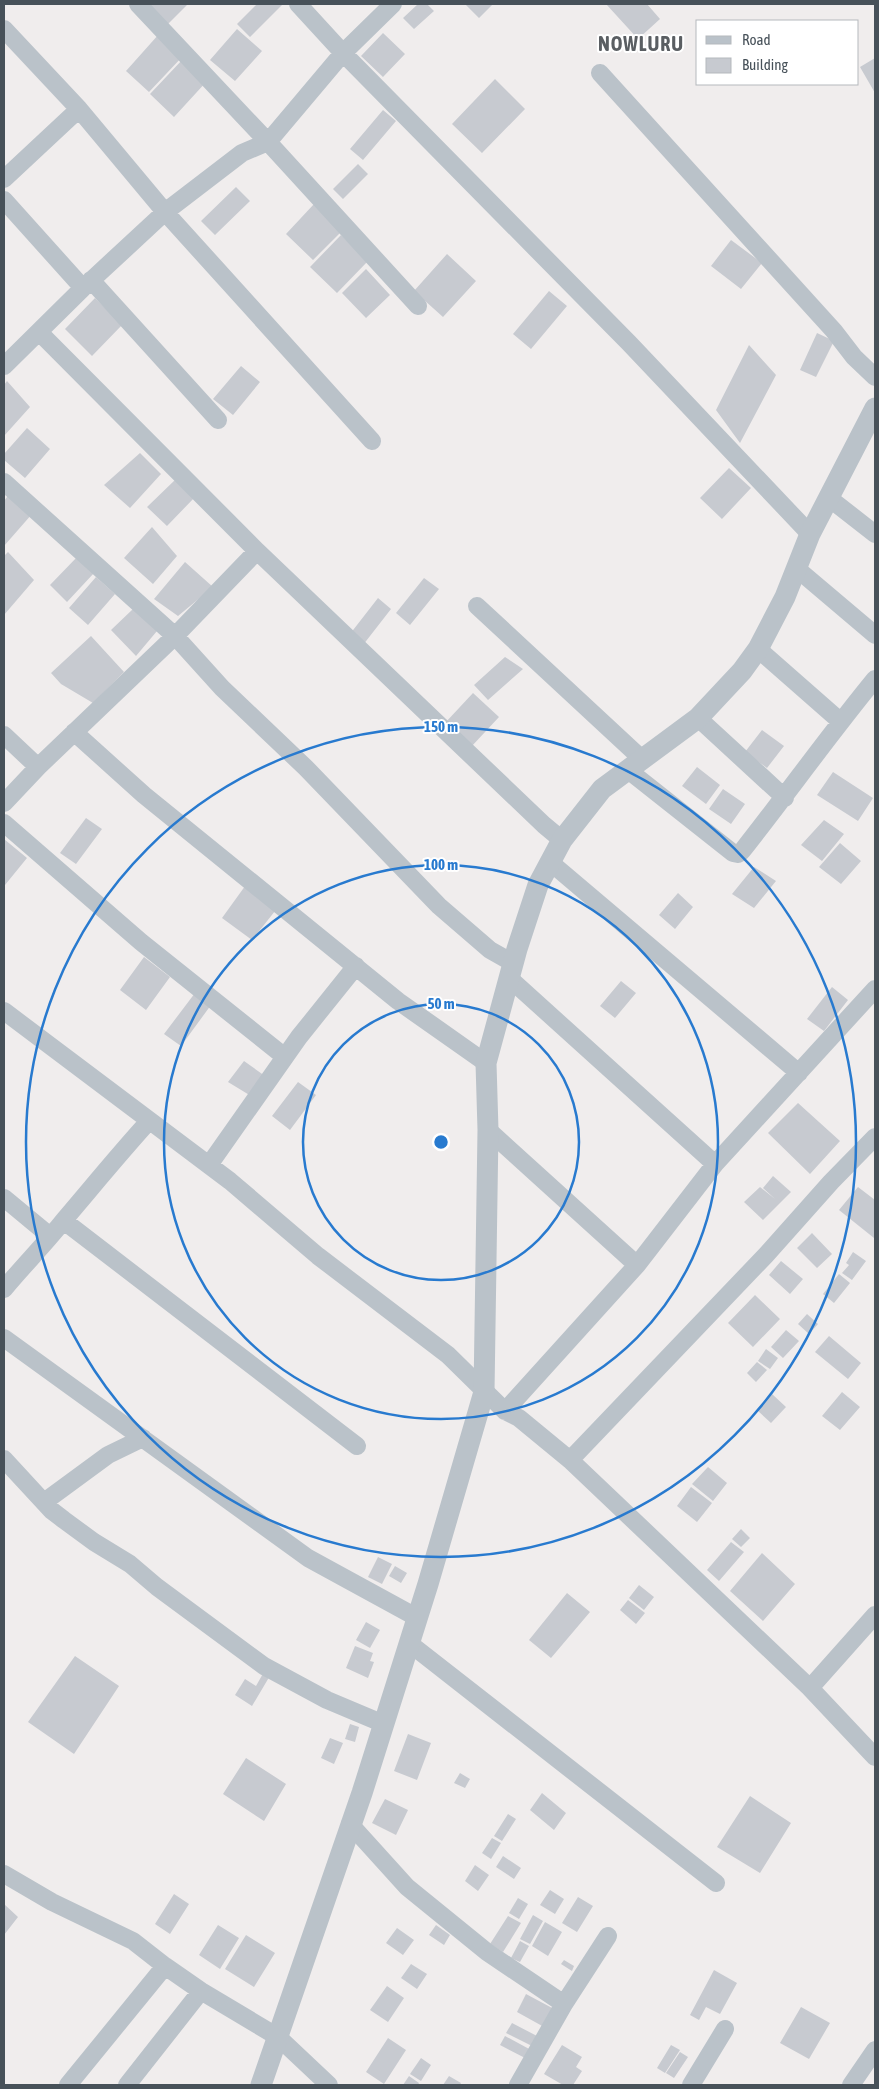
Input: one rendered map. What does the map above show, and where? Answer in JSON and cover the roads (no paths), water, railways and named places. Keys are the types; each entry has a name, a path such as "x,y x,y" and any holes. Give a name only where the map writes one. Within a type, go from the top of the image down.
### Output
{"street":[{"path":"138,4 268,142 418,306"},
{"path":"298,4 343,53 629,343 810,534"},
{"path":"4,366 87,284 165,212 242,153 268,142 343,53 393,4"},
{"path":"4,29 79,109 165,212 372,441"},
{"path":"600,73 834,330 854,357 875,377"},
{"path":"4,179 79,109"},
{"path":"4,200 218,420"},
{"path":"40,332 257,551 562,840"},
{"path":"261,2085 362,1793 484,1392 488,1130 486,1063 511,970 538,885 562,840 602,788 698,718 742,671 758,650 785,598 810,534 873,416"},
{"path":"4,482 175,636 222,688 306,768 439,906 490,950 715,1164"},
{"path":"829,498 875,534"},
{"path":"4,803 38,767 175,636 257,551"},
{"path":"796,568 875,635"},
{"path":"477,606 635,764 735,854 742,851 785,798 840,721 875,678"},
{"path":"758,650 840,721"},
{"path":"698,718 785,798"},
{"path":"74,732 144,795 398,1001 486,1063"},
{"path":"4,735 38,767"},
{"path":"4,823 141,942 285,1057"},
{"path":"550,862 799,1073"},
{"path":"209,1166 285,1057 356,966"},
{"path":"505,1411 637,1265 715,1164 875,989"},
{"path":"4,1011 230,1181 318,1256 448,1355 505,1411 519,1418 570,1460 810,1688 875,1757"},
{"path":"4,1290 31,1256 64,1221 110,1162 149,1121"},
{"path":"488,1130 637,1265"},
{"path":"570,1460 766,1255 831,1182 875,1138"},
{"path":"4,1198 50,1236"},
{"path":"64,1221 356,1446"},
{"path":"4,1338 308,1558 416,1617"},
{"path":"44,1502 108,1455 143,1438"},
{"path":"4,1459 44,1502 64,1520 94,1542 130,1564 157,1587 264,1666 327,1700 384,1724"},
{"path":"810,1688 875,1615"},
{"path":"409,1643 716,1883"},
{"path":"350,1824 407,1886 487,1952 564,2004"},
{"path":"4,1874 52,1902 133,1941 201,1991 278,2037 329,2085"},
{"path":"518,2085 564,2004 608,1936"},
{"path":"68,2085 165,1966"},
{"path":"127,2085 201,1991"},
{"path":"691,2085 726,2029"},
{"path":"851,2085 875,2050"}],"district":[{"name":"NOWLURU","path":"641,43"}]}
